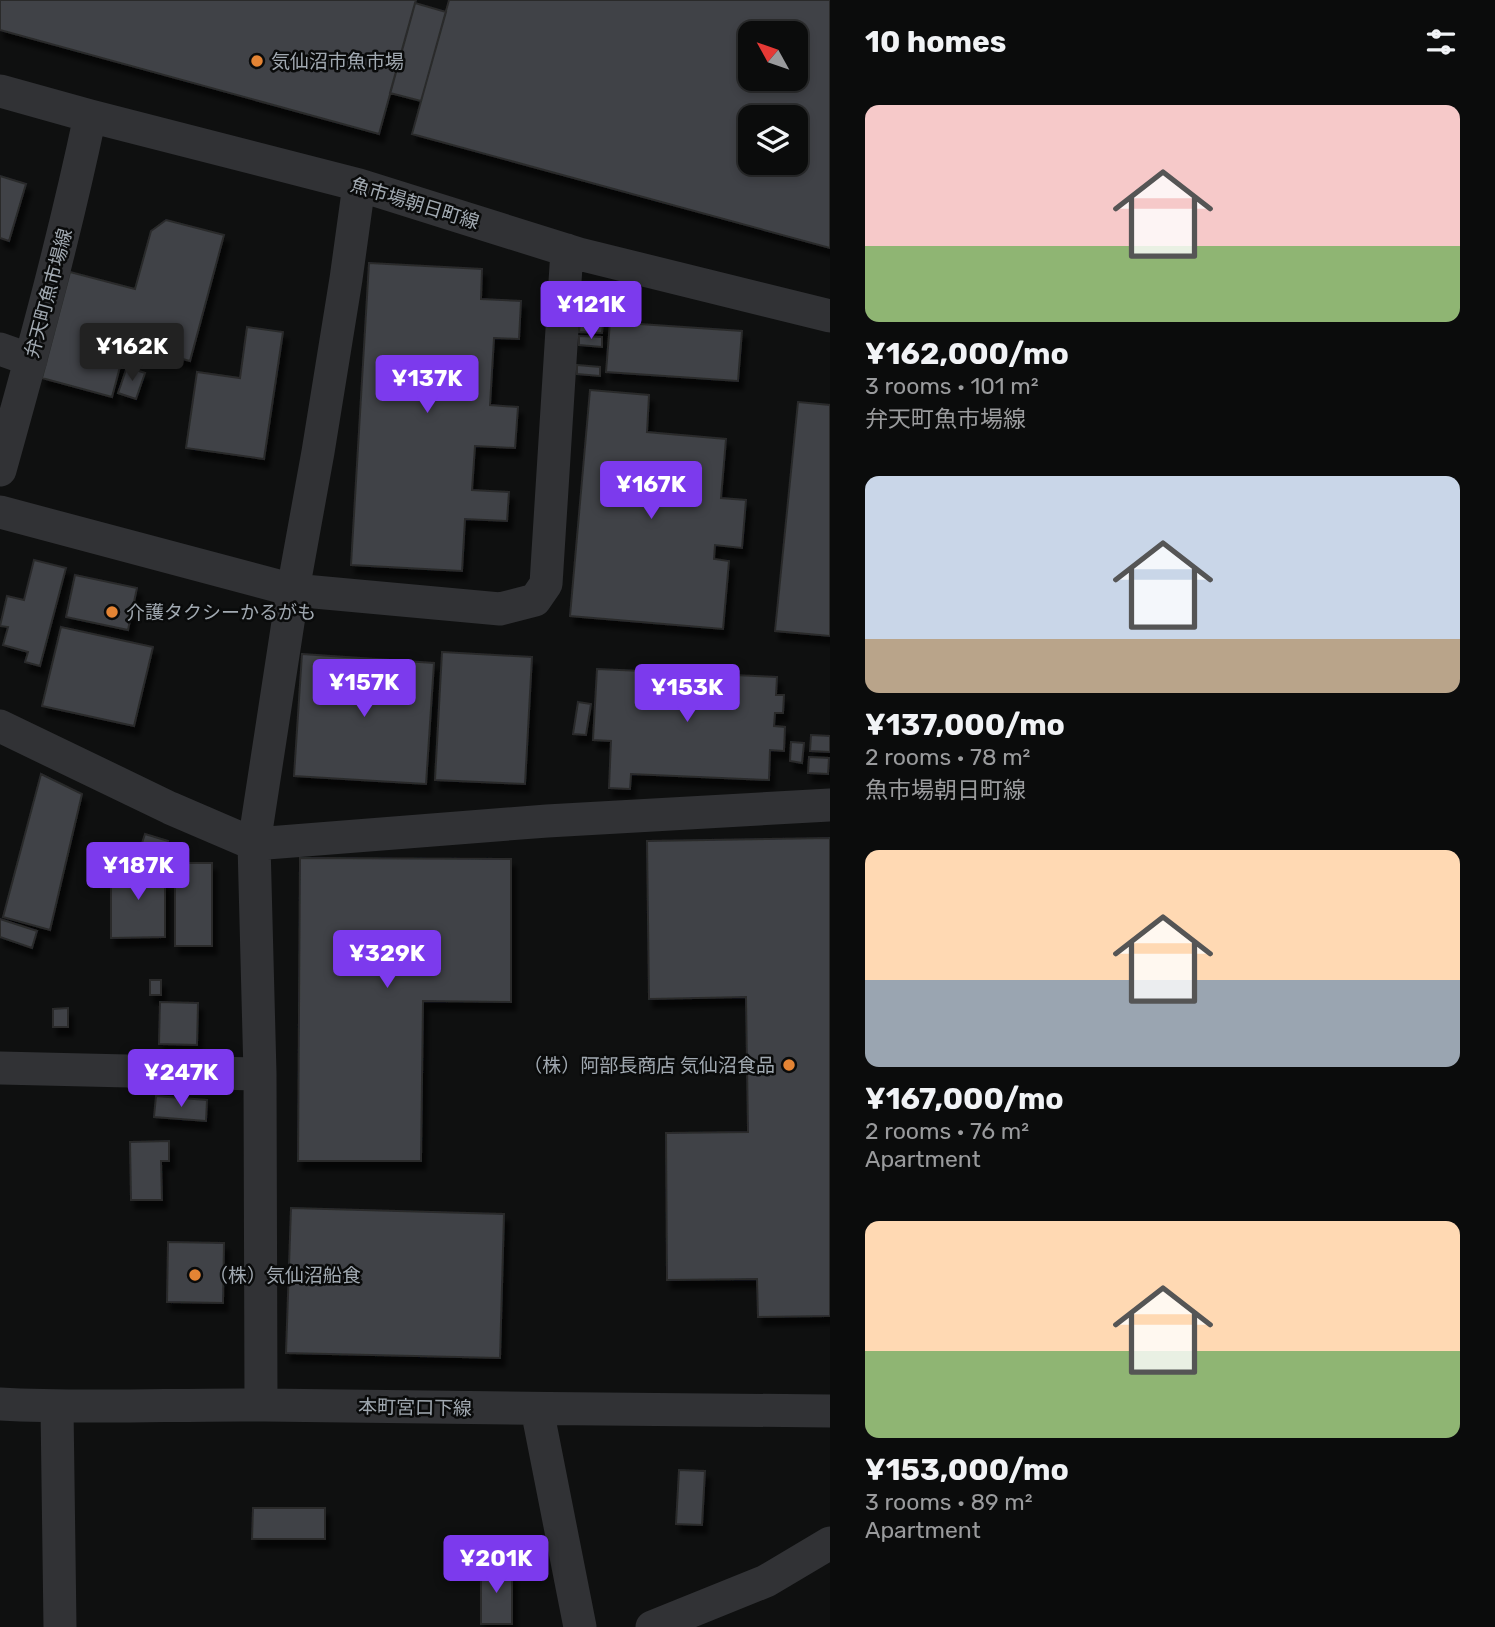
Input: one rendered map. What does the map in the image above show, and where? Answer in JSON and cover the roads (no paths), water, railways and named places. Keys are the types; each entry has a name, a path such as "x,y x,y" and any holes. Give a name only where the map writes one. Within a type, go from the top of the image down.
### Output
{"street":[{"name":"魚市場朝日町線","path":"0,91 359,185 567,250 830,316"},
{"name":"弁天町魚市場線","path":"0,470 15,355 75,191 90,116"},
{"path":"261,1405 260,1074 254,844 359,185"},
{"path":"0,512 293,590 500,609 535,600 546,584 567,250"},
{"path":"0,726 170,808 254,844 547,821 830,805"},
{"path":"0,1068 260,1074"},
{"name":"本町宮口下線","path":"0,1404 57,1407 261,1405 830,1411"},
{"path":"57,1407 60,1627"},
{"path":"537,1409 580,1627"},
{"path":"652,1627 766,1581 830,1543"}],"place":[{"name":"気仙沼市魚市場","path":"257,61"},
{"name":"介護タクシーかるがも","path":"112,612"},
{"name":"（株）阿部長商店 気仙沼食品","path":"789,1065"},
{"name":"（株）気仙沼船食","path":"195,1275"}]}
